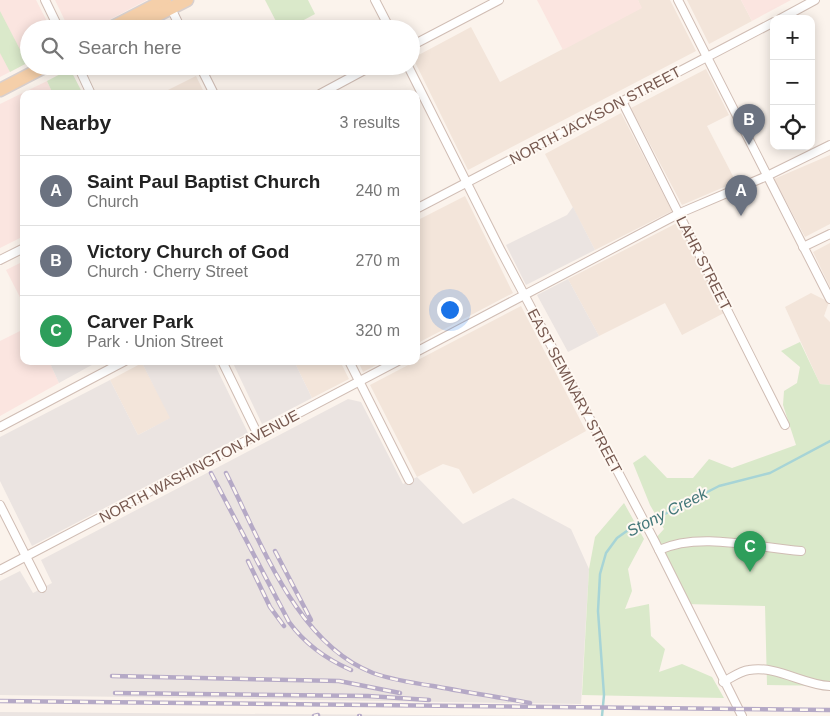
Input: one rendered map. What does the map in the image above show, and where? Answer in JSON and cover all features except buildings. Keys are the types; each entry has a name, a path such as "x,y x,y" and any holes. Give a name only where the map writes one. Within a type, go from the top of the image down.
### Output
{"main road":[{"path":"129,20 167,3 187,0"},
{"path":"143,20 167,3"},
{"path":"0,90 29,75"}],"street":[{"path":"45,0 55,20"},
{"path":"375,0 385,20"},
{"path":"420,41 499,0"},
{"path":"678,0 830,299"},
{"path":"787,15 815,0"},
{"path":"167,3 176,20"},
{"name":"NORTH JACKSON STREET","path":"420,206 770,24"},
{"path":"82,75 89,90"},
{"path":"204,75 212,90"},
{"path":"327,90 355,75"},
{"name":"EAST SEMINARY STREET","path":"412,75 420,90"},
{"name":"EAST SEMINARY STREET","path":"420,90 524,295 654,540 723,682 742,716"},
{"name":"LAHR STREET","path":"622,101 785,425"},
{"path":"420,350 680,214 767,176 830,145"},
{"path":"803,247 830,234"},
{"path":"0,260 20,250"},
{"path":"0,426 116,365"},
{"path":"224,365 258,435"},
{"path":"351,365 409,480"},
{"name":"NORTH WASHINGTON AVENUE","path":"0,570 391,365"},
{"path":"0,505 42,588"},
{"path":"659,550 670,545 696,541 802,551"},
{"path":"723,682 748,670 777,672 819,686 830,686"}],"shaded area":[{"path":"0,0 36,0 46,20 20,20 20,67 0,77"},
{"path":"55,0 147,0 109,20 65,20"},
{"path":"537,0 638,0 642,8 563,50"},
{"path":"638,0 670,0 696,51 468,170 420,72 420,54 471,27 500,82 641,8"},
{"path":"687,0 741,0 752,21 709,44"},
{"path":"741,0 791,0 752,21"},
{"path":"706,69 729,115 707,126 736,182 682,205 631,108"},
{"path":"196,76 203,90 168,90"},
{"path":"47,81 51,90 29,90"},
{"path":"20,94 20,238 0,248 0,104"},
{"path":"621,113 672,211 595,250 545,154"},
{"path":"830,155 830,224 805,237 774,179"},
{"path":"465,196 513,293 420,342 420,219"},
{"path":"573,207 595,250 526,285 506,245 567,215"},
{"path":"677,223 724,313 682,335 665,303 599,336 568,279"},
{"path":"830,243 830,287 813,252"},
{"path":"20,263 20,297 6,270"},
{"path":"568,279 599,336 568,352 537,295"},
{"path":"811,293 829,302 824,316 830,322 830,385 820,384 785,307"},
{"path":"521,306 586,431 473,494 459,469 443,464 417,477 370,385 408,365 420,365 420,359"},
{"path":"20,331 20,365 51,365 59,383 0,416 0,341"},
{"path":"51,365 92,365 59,383"},
{"path":"138,365 143,365 171,418 138,435 110,380"},
{"path":"143,365 215,365 248,433 32,546 0,481 0,437 110,380 138,435 170,418"},
{"path":"234,365 296,365 312,398 262,424"},
{"path":"296,365 342,365 349,379 312,398"},
{"path":"360,365 376,365 363,372"},
{"path":"348,399 361,402 403,484 417,477 463,524 513,498 571,529 589,569 581,704 0,695 0,581 20,571 33,593 52,583 41,560"},
{"path":"0,712 545,716 0,716"}],"green space":[{"path":"265,0 308,0 315,14 304,20 275,20"},
{"path":"0,11 20,50 20,67 10,72 0,53"},
{"path":"58,75 73,75 81,90 51,90 47,81"},
{"path":"800,342 820,384 830,385 830,686 767,685 765,606 685,604 654,540 664,529 650,505 633,463 645,455 667,478 693,478 709,459 732,468 796,445 783,405 784,391 797,383 800,367 781,351"},
{"path":"624,503 644,539 628,569 632,591 625,609 649,604 651,636 665,649 659,672 682,664 712,677 724,698 582,695 589,569 595,537"}],"waterway":[{"name":"Stony Creek","path":"602,716 604,695 598,611 600,574 606,553 617,538 631,528 659,517 719,486 770,473 830,441"}],"railway":[{"path":"211,473 289,622 317,650 351,670"},
{"path":"226,473 284,588 302,615 323,639 346,659 373,673 396,679 530,703"},
{"path":"275,551 311,620"},
{"path":"248,561 270,607 284,626"},
{"path":"112,676 339,681 400,693"},
{"path":"115,693 368,696 429,700"},
{"path":"0,701 830,710"},
{"path":"314,716 318,715"}],"place":[{"name":"Victory Church of God","path":"749,145"},
{"name":"Saint Paul Baptist Church","path":"741,216"},
{"name":"Carver Park","path":"750,572"}]}
